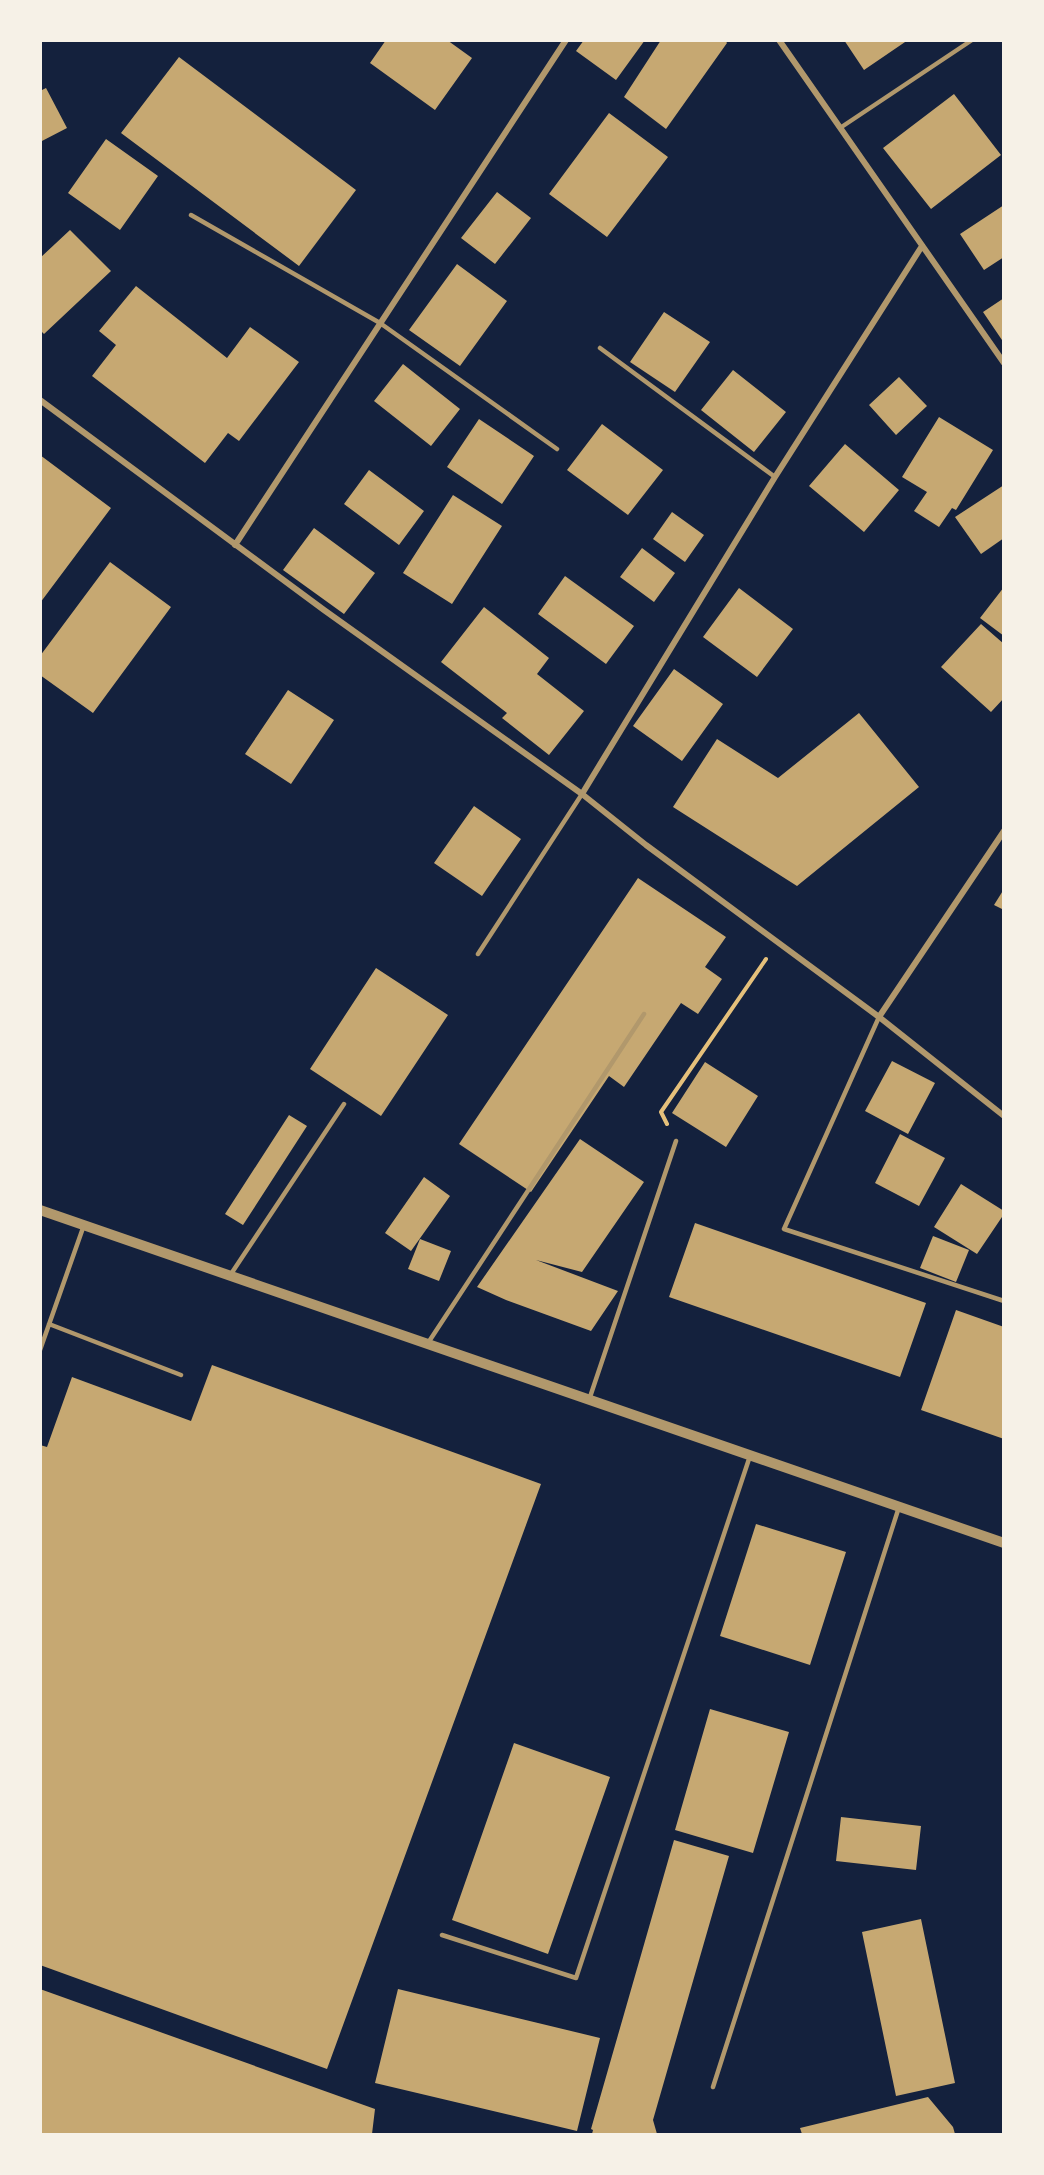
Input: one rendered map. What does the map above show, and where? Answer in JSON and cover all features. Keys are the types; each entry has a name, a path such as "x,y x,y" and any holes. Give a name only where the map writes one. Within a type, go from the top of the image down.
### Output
{"street":[{"path":"236,545 566,40"},
{"path":"779,40 1004,363"},
{"path":"582,794 775,477 922,246"},
{"path":"40,400 236,545 582,794 879,1017 1004,1116"},
{"path":"879,1017 1004,831"},
{"path":"40,1210 1004,1543"}],"lane":[{"path":"840,128 972,40"},
{"path":"191,215 380,323 557,449"},
{"path":"600,348 775,477"},
{"path":"478,954 582,794"},
{"path":"428,1344 645,1014"},
{"path":"879,1017 784,1229 1004,1301"},
{"path":"230,1276 344,1104"},
{"path":"589,1400 676,1141"},
{"path":"40,1350 84,1225"},
{"path":"50,1324 181,1375"},
{"path":"442,1935 576,1978 750,1456"},
{"path":"713,2087 899,1507"}],"path":[{"path":"676,1141 661,1112 777,942"}],"building":[{"path":"386,40 447,40 472,58 435,110 370,63"},
{"path":"584,40 645,40 616,80 576,51"},
{"path":"661,40 725,40 727,43 666,129 624,97"},
{"path":"844,40 908,40 864,70"},
{"path":"179,57 356,190 299,266 121,133"},
{"path":"46,88 67,128 40,142 40,91"},
{"path":"954,94 1001,155 931,209 883,148"},
{"path":"609,113 668,157 607,237 549,194"},
{"path":"106,139 158,176 120,230 68,193"},
{"path":"497,192 531,218 495,264 461,238"},
{"path":"1004,205 1004,257 984,270 960,234"},
{"path":"70,230 111,271 44,334 40,330 40,258"},
{"path":"457,264 507,301 460,366 409,330"},
{"path":"136,286 227,358 250,327 299,362 239,441 228,433 205,463 92,376 116,345 99,331"},
{"path":"1004,298 1004,343 983,312"},
{"path":"664,312 710,342 675,392 630,362"},
{"path":"403,364 460,409 431,446 374,401"},
{"path":"733,370 786,412 754,452 701,410"},
{"path":"899,377 927,406 896,435 869,405"},
{"path":"939,417 993,450 956,510 952,508 939,527 914,511 927,492 902,477"},
{"path":"479,419 534,456 502,504 447,467"},
{"path":"602,424 663,470 628,515 567,470"},
{"path":"845,444 899,490 864,532 809,486"},
{"path":"40,455 111,508 40,603"},
{"path":"369,470 424,511 399,545 344,504"},
{"path":"1004,485 1004,538 981,554 955,517"},
{"path":"453,495 502,526 452,604 403,573"},
{"path":"672,512 704,535 685,562 653,539"},
{"path":"314,528 375,573 344,614 283,570"},
{"path":"642,548 675,573 654,602 620,577"},
{"path":"110,562 171,607 93,713 40,675 40,656"},
{"path":"565,576 634,626 606,664 538,614"},
{"path":"1004,587 1004,636 980,618"},
{"path":"739,588 793,629 757,677 703,637"},
{"path":"484,607 549,658 537,674 584,711 549,755 502,718 507,713 441,662"},
{"path":"981,624 1004,644 1004,698 991,712 941,667"},
{"path":"674,669 723,704 682,761 633,726"},
{"path":"288,690 334,720 291,784 245,754"},
{"path":"859,713 919,787 797,886 673,807 717,739 778,778"},
{"path":"474,806 521,839 482,896 434,863"},
{"path":"638,878 726,937 705,967 722,979 698,1014 681,1003 624,1087 609,1076 531,1192 459,1144"},
{"path":"1004,889 1004,910 994,905"},
{"path":"376,968 448,1015 381,1116 310,1069"},
{"path":"892,1061 935,1083 908,1134 865,1111"},
{"path":"705,1062 758,1096 726,1147 672,1113"},
{"path":"289,1115 307,1126 243,1225 225,1214"},
{"path":"900,1134 945,1158 919,1206 875,1183"},
{"path":"580,1139 644,1182 582,1272 536,1260 618,1291 591,1331 477,1287"},
{"path":"424,1177 450,1196 411,1251 385,1233"},
{"path":"961,1184 1004,1211 977,1254 934,1227"},
{"path":"695,1223 926,1303 900,1377 669,1297"},
{"path":"933,1236 969,1250 956,1282 920,1268"},
{"path":"420,1239 451,1251 439,1281 408,1269"},
{"path":"956,1310 1004,1327 1004,1439 921,1410"},
{"path":"212,1365 541,1484 327,2069 40,1965 40,1445 47,1447 72,1377 191,1421"},
{"path":"756,1524 846,1552 810,1665 720,1636"},
{"path":"710,1709 789,1732 753,1853 675,1830"},
{"path":"514,1743 610,1777 548,1954 452,1920"},
{"path":"841,1817 921,1826 916,1870 836,1861"},
{"path":"674,1840 729,1856 653,2120 657,2134 592,2134 591,2129"},
{"path":"921,1919 955,2083 896,2096 862,1932"},
{"path":"40,1989 375,2109 372,2134 40,2134"},
{"path":"398,1989 600,2038 577,2131 375,2083"},
{"path":"928,2097 953,2127 955,2134 802,2134 800,2128"}]}
